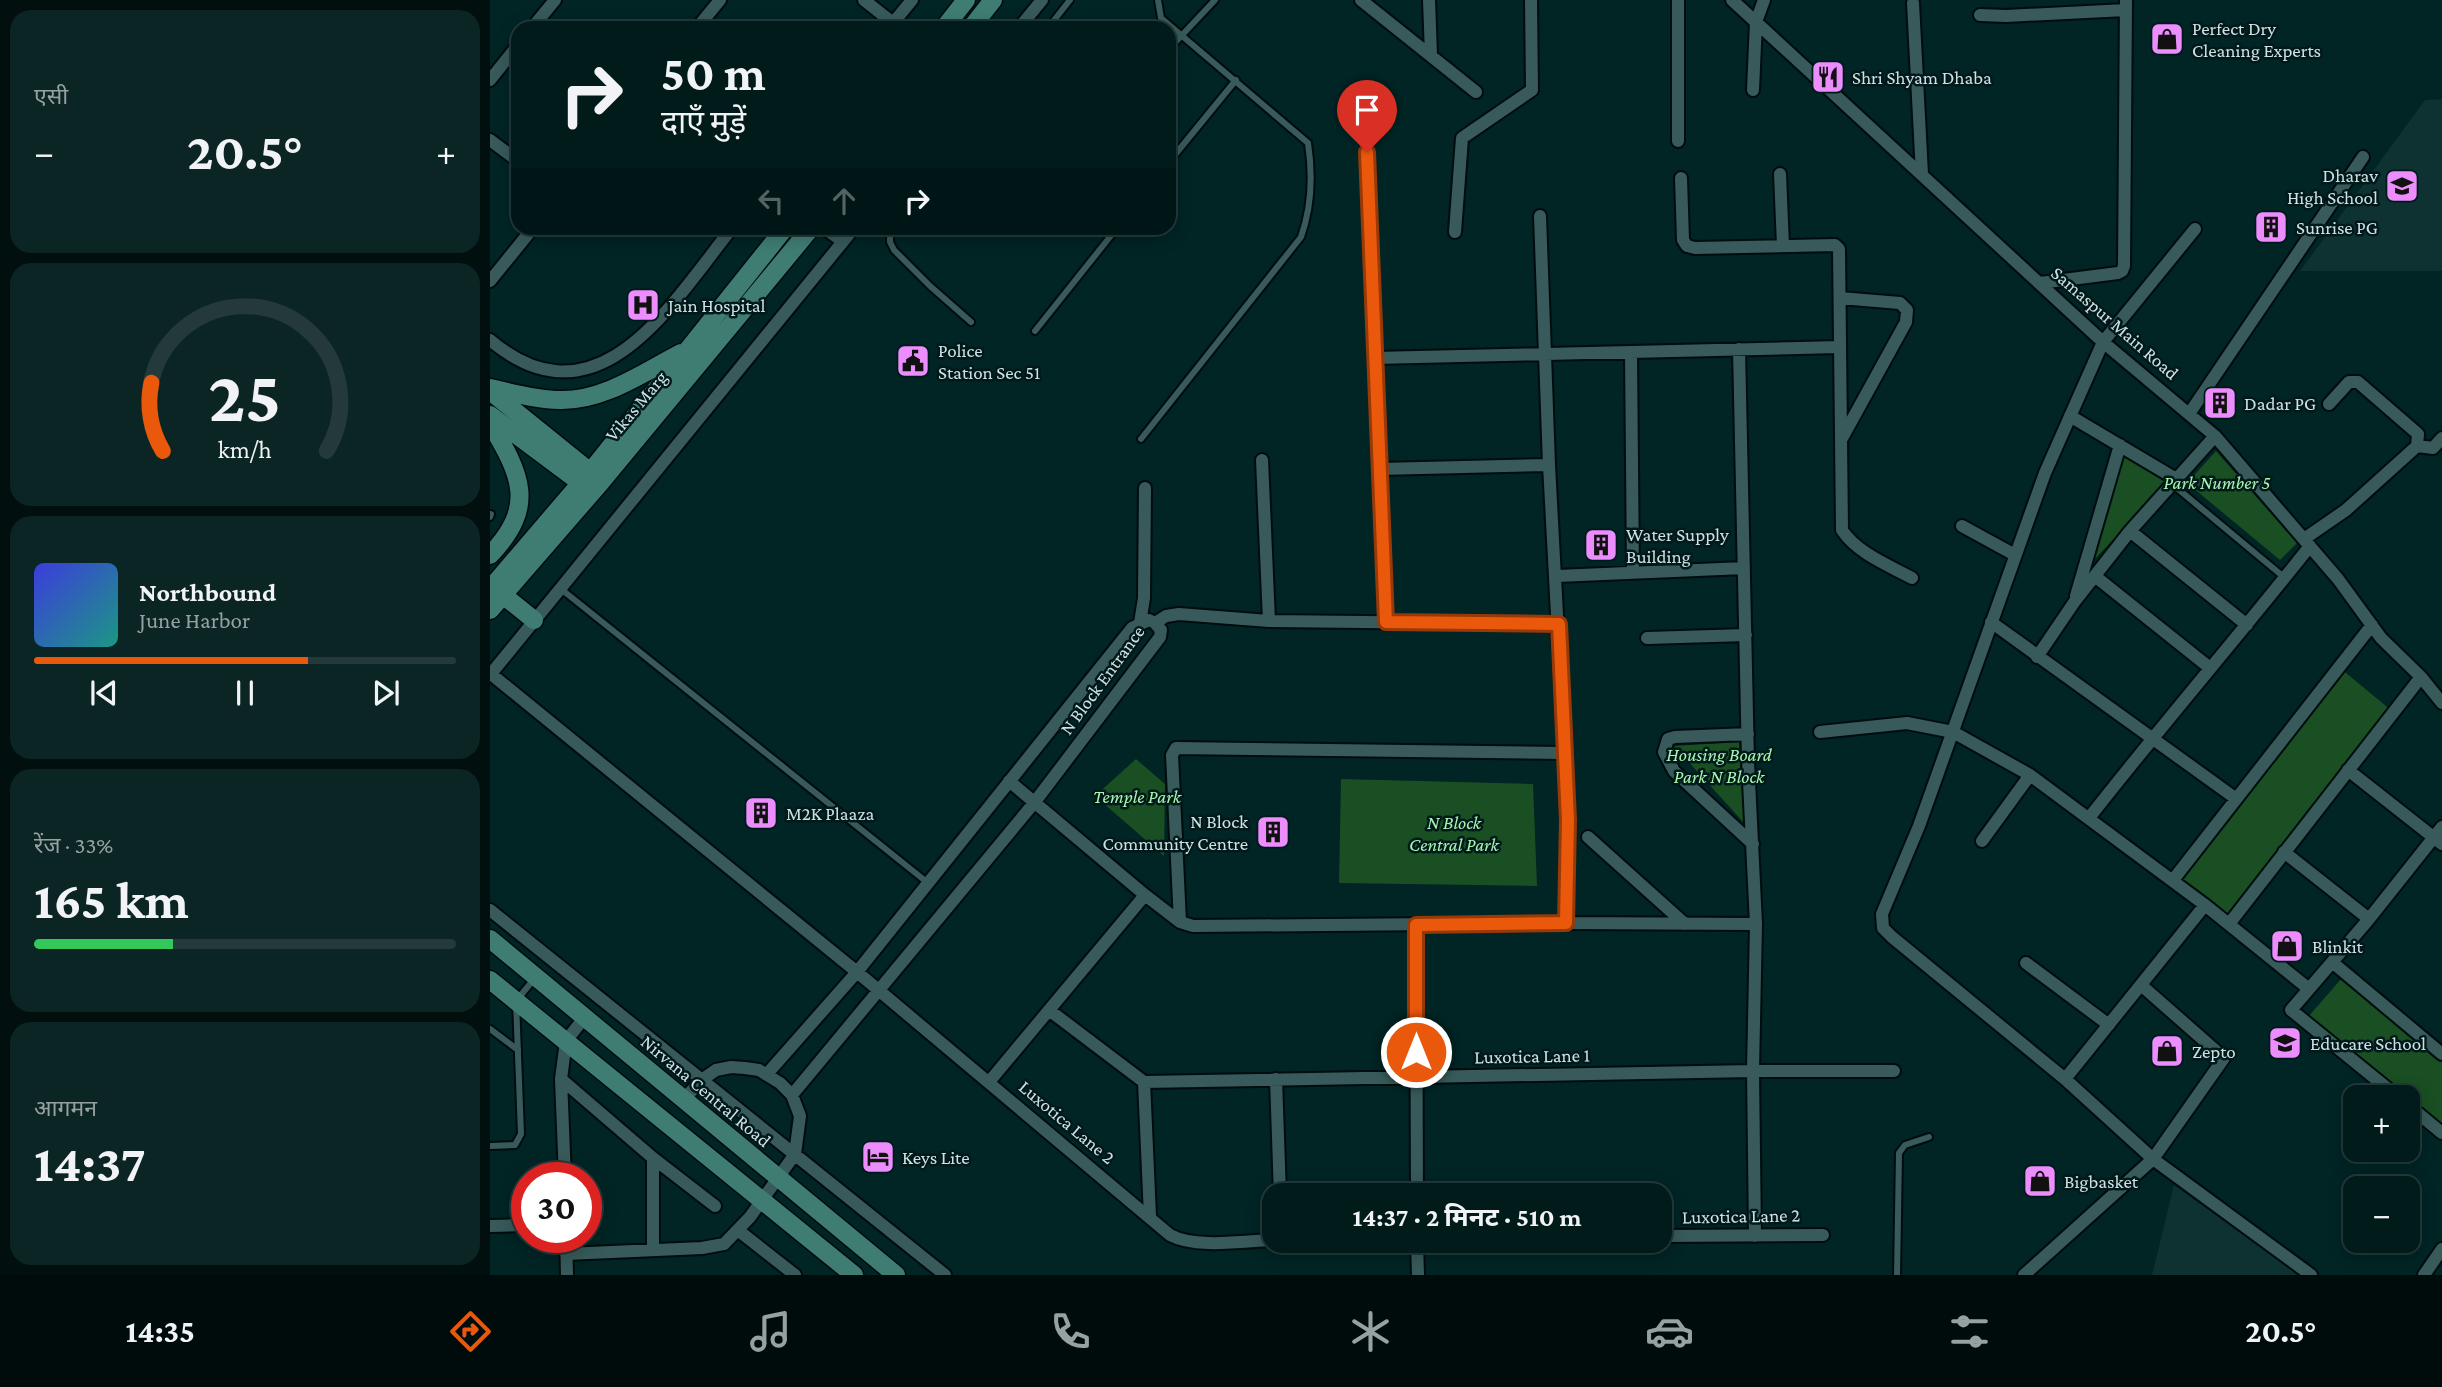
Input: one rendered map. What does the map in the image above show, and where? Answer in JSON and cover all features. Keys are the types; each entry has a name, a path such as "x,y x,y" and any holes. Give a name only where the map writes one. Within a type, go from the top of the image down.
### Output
{"main road":[{"path":"950,21 966,0"},
{"path":"976,21 993,0"},
{"name":"Vikas Marg","path":"591,482 688,349 779,235"},
{"name":"Vikas Marg","path":"490,610 497,592 805,235"},
{"path":"490,389 561,400 589,397 618,386 688,349"},
{"path":"490,389 591,482"},
{"path":"490,415 591,482"},
{"path":"490,422 515,471 520,506 506,538 490,555"},
{"path":"497,592 534,620"},
{"name":"Nirvana Central Road","path":"490,939 896,1275"},
{"path":"490,980 854,1275"}],"street":[{"path":"538,21 555,0"},
{"path":"703,21 720,0"},
{"path":"864,0 887,21"},
{"path":"894,21 912,0"},
{"path":"1025,21 1042,0"},
{"path":"1361,0 1476,92"},
{"path":"1429,0 1431,55"},
{"path":"1455,232 1462,138 1532,90 1531,0"},
{"path":"1678,0 1678,141"},
{"name":"Samaspur Main Road","path":"1732,0 2103,342 2215,436 2307,542 2381,638 2421,677 2442,703"},
{"path":"1753,90 1756,22 1764,0"},
{"path":"1913,3 1922,174"},
{"path":"1980,15 2006,16 2126,5 2124,266 2118,273 2040,283"},
{"path":"490,80 511,54"},
{"path":"490,140 511,156"},
{"path":"1367,152 1386,622"},
{"path":"2189,414 2363,157"},
{"path":"1780,174 1783,246"},
{"path":"1681,178 1683,240 1687,246 1835,245 1839,249 1842,530 1848,539 1860,548 1912,578"},
{"path":"1540,216 1549,466 1568,820 1566,923"},
{"path":"2195,229 2103,342 2045,473 1919,826 1882,914 1884,928 2065,1079 2153,1159 2311,1275"},
{"path":"490,281 527,235"},
{"path":"490,340 504,352 547,370 569,373 595,366 633,345 662,317 726,235"},
{"path":"833,235 842,242"},
{"path":"490,674 848,235"},
{"path":"1840,298 1900,303 1907,310 1906,322 1841,440"},
{"path":"1374,358 1839,347"},
{"path":"1739,349 1748,734 1756,924 1753,1071 1755,1236"},
{"path":"1630,352 1633,573"},
{"path":"2088,818 2285,578 2307,542 2417,446 2418,434 2358,382 2349,382 2329,404"},
{"path":"2070,416 2174,481"},
{"path":"2037,657 2075,601 2130,531 2215,436"},
{"path":"2417,446 2433,448 2442,438"},
{"path":"2075,601 2120,445"},
{"path":"1262,460 1269,621"},
{"path":"1379,469 1549,466"},
{"path":"1140,623 1144,598 1145,488"},
{"path":"1962,526 2015,555"},
{"path":"2130,531 2247,625"},
{"path":"1557,576 1744,568"},
{"path":"2096,577 2210,668"},
{"path":"1155,623 1166,616 1180,614 1269,621 1559,624"},
{"name":"N Block Entrance","path":"767,1074 857,972 1132,628 1149,620 1155,623 1161,630 1160,636 1034,803 792,1095"},
{"path":"1991,622 2235,798"},
{"path":"2173,880 2372,625"},
{"path":"1647,638 1746,635"},
{"name":"Luxotica Lane 2","path":"490,674 879,990 1170,1235 1181,1241 1262,1240"},
{"path":"2229,924 2421,677"},
{"path":"1820,732 1907,723 1953,732 2030,775 2173,880 2309,989"},
{"path":"1748,734 1675,737 1668,739 1664,752 1674,771 1753,844"},
{"path":"1180,922 1172,755 1176,748 1564,753"},
{"path":"2348,770 2439,836 2291,1010 2383,1085"},
{"path":"1982,841 2030,775"},
{"path":"1009,781 1180,922 1206,927 1756,924"},
{"path":"1588,837 1685,924"},
{"path":"2284,852 2369,919"},
{"path":"989,1082 1145,895"},
{"path":"2065,1079 2205,905"},
{"path":"490,910 946,1275"},
{"path":"1416,925 1417,1183"},
{"path":"2026,962 2109,1025"},
{"path":"2332,962 2442,1054"},
{"path":"2024,1275 2153,1159 2224,1058 2141,985"},
{"path":"1049,1010 1144,1082 1150,1216"},
{"path":"564,1162 561,1079 566,1041 584,1018"},
{"path":"567,1275 566,1254 702,1248 724,1244 739,1231 795,1154 800,1116 792,1095 759,1070 731,1067 716,1070 683,1100"},
{"name":"Luxotica Lane 1","path":"1144,1082 1894,1071"},
{"path":"561,1079 653,1158 715,1206"},
{"path":"1276,1080 1279,1183"},
{"path":"2420,1115 2442,1133"},
{"path":"653,1158 653,1250"},
{"path":"490,1226 511,1225"},
{"path":"739,1231 795,1275"},
{"name":"Luxotica Lane 2","path":"1672,1236 1823,1235"},
{"path":"2424,1275 2442,1249"},
{"path":"1417,1253 1418,1275"}],"lane":[{"path":"1054,21 1070,0"},
{"path":"1158,0 1161,18 1164,21"},
{"path":"1176,40 1214,0"},
{"path":"1140,439 1301,237 1308,218 1311,194 1308,143 1176,31"},
{"path":"1176,153 1236,80"},
{"path":"890,235 894,250 971,322"},
{"path":"1035,331 1111,235"},
{"path":"2174,481 2285,578"},
{"path":"561,589 928,883"},
{"path":"490,1146 515,1145 519,1140 516,1001 536,977"},
{"path":"490,1028 518,1050"},
{"path":"1897,1275 1899,1153 1905,1145 1929,1138"}],"shaded area":[{"name":"Dharav High School","path":"2442,99 2442,271 2300,271 2425,100"},
{"path":"2174,1185 2301,1275 2152,1275"}],"green space":[{"name":"Park Number 5","path":"2216,451 2297,543 2280,560 2187,483"},
{"path":"2122,452 2171,479 2090,564"},
{"path":"2340,668 2392,711 2228,920 2179,879"},
{"name":"Housing Board Park N Block","path":"1739,742 1745,824 1674,746"},
{"name":"Temple Park","path":"1136,759 1165,784 1164,856 1095,796"},
{"name":"N Block Central Park","path":"1341,779 1533,784 1537,886 1339,883"},
{"path":"2341,979 2442,1062 2442,1127 2420,1109 2420,1085 2391,1085 2308,1017"}],"place":[{"name":"Perfect Dry Cleaning Experts","path":"2167,39"},
{"name":"Shri Shyam Dhaba","path":"1828,77"},
{"name":"Dharav High School","path":"2402,186"},
{"name":"Sunrise PG","path":"2271,227"},
{"name":"Jain Hospital","path":"643,305"},
{"name":"Police Station Sec 51","path":"913,361"},
{"name":"Dadar PG","path":"2220,403"},
{"name":"Water Supply Building","path":"1601,545"},
{"name":"M2K Plaaza","path":"761,813"},
{"name":"N Block Community Centre","path":"1273,832"},
{"name":"Blinkit","path":"2287,946"},
{"name":"Educare School","path":"2285,1043"},
{"name":"Zepto","path":"2167,1051"},
{"name":"Keys Lite","path":"878,1157"},
{"name":"Bigbasket","path":"2040,1181"}],"route":[{"path":"1367,152 1386,622 1559,624 1568,820 1566,923 1416,925 1416,1052"}]}
